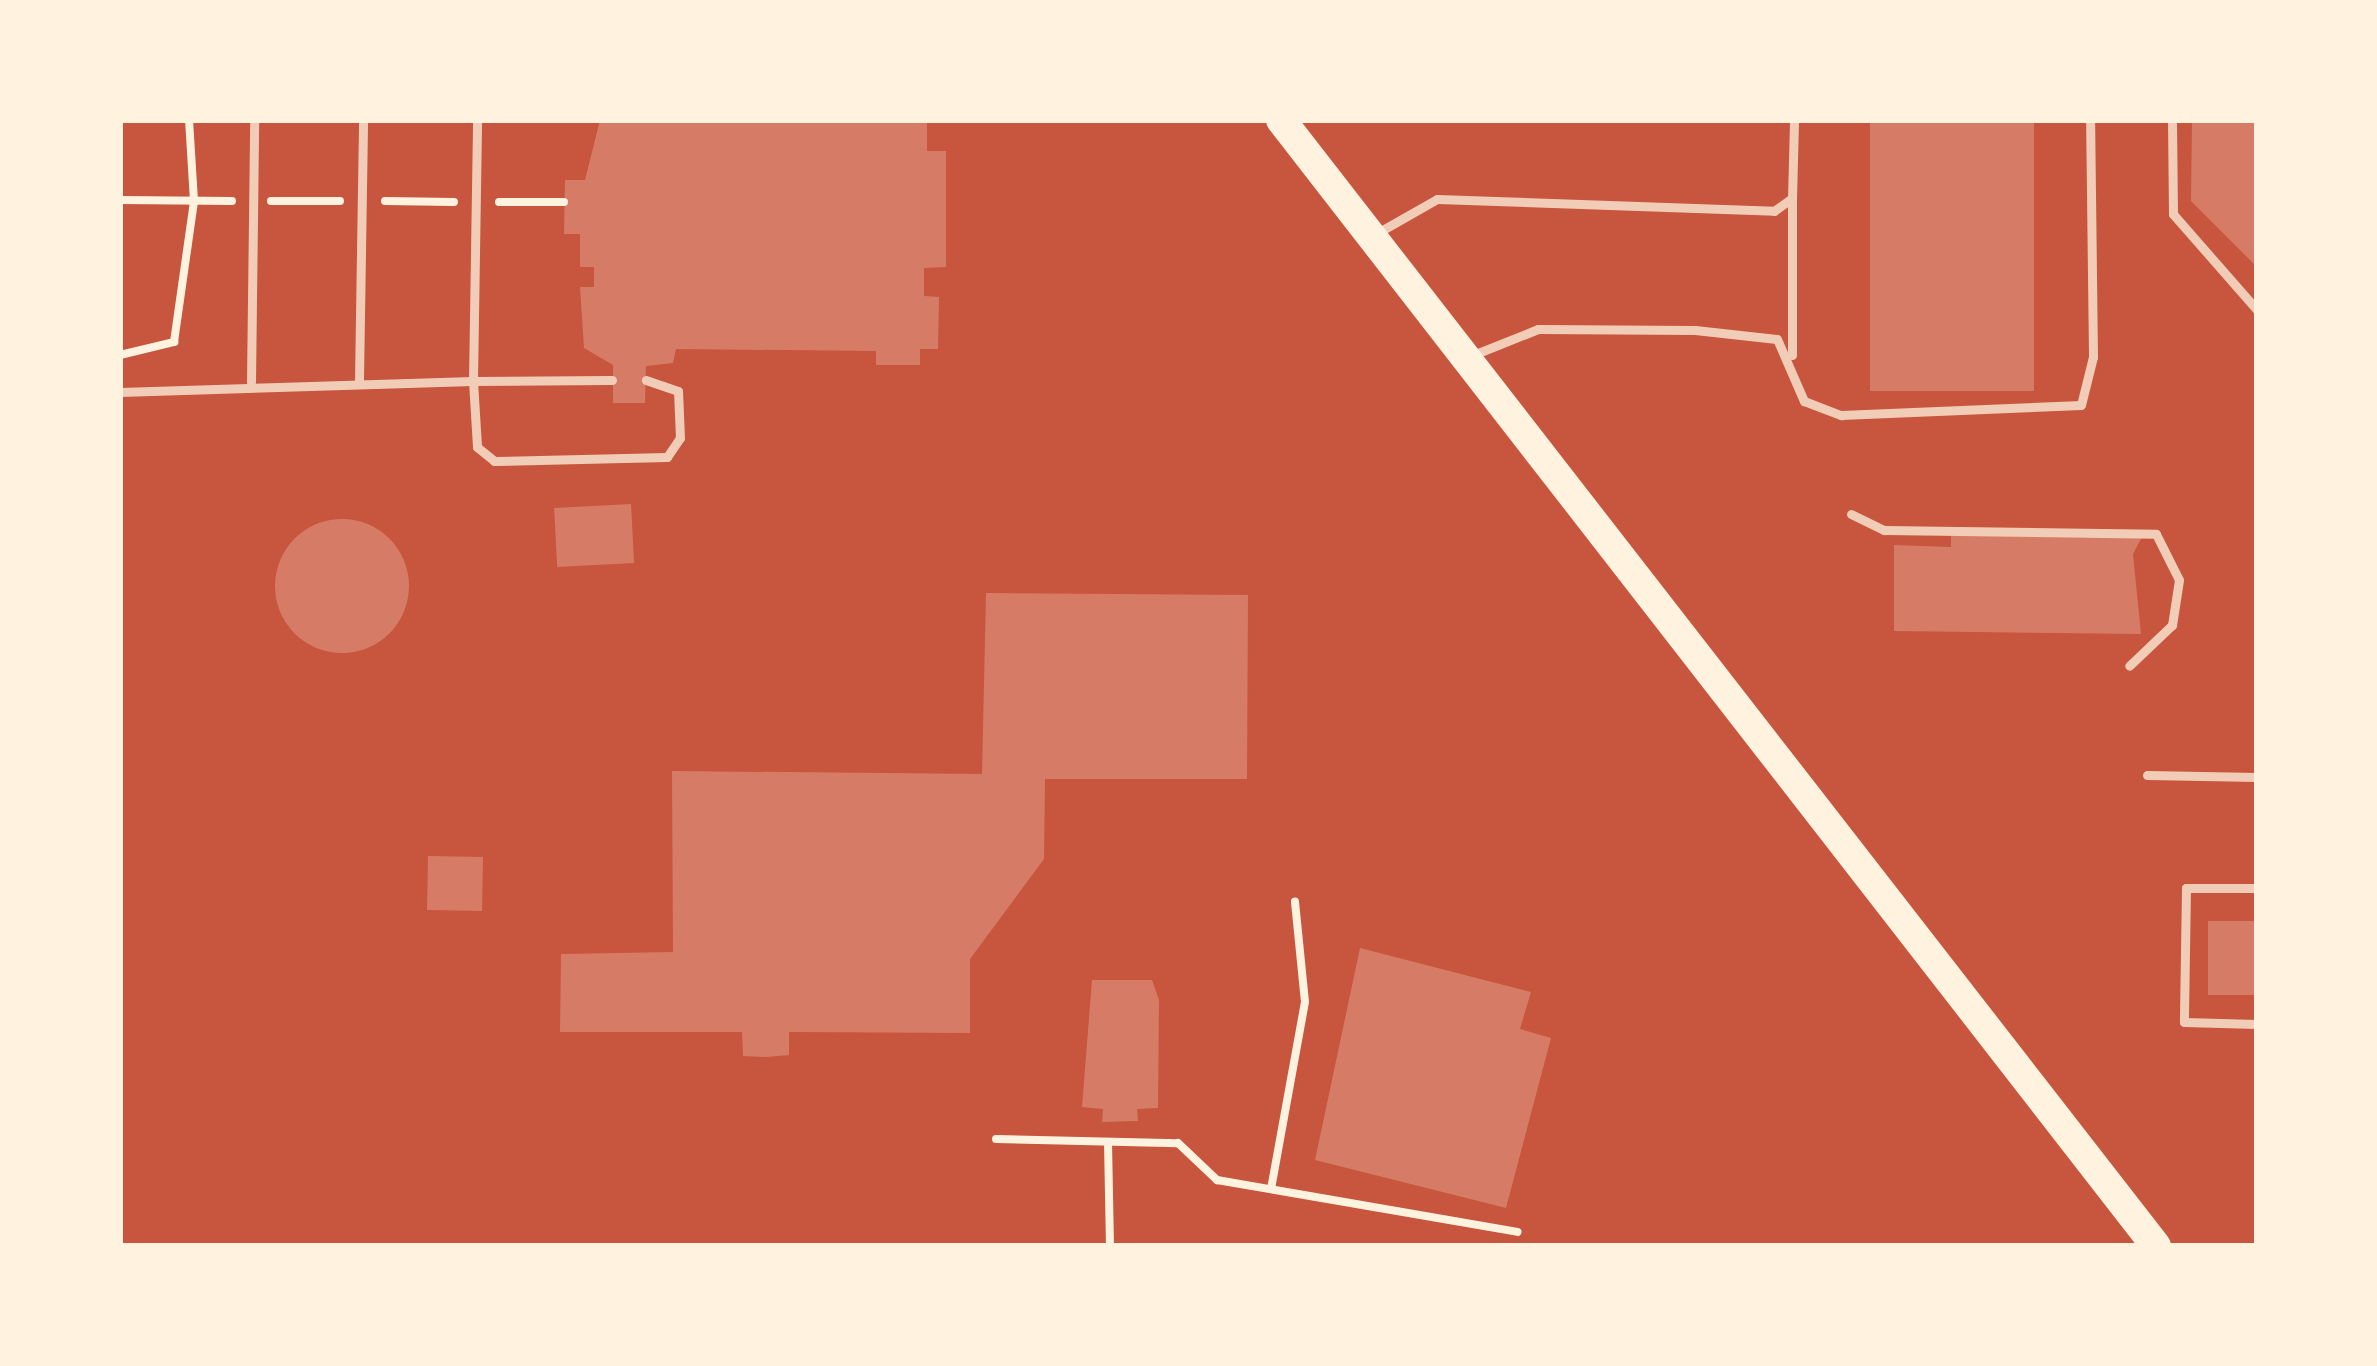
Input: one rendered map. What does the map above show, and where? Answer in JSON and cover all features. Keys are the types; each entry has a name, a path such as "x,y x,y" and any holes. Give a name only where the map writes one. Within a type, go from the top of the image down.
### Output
{"main road":[{"path":"1281,120 2156,1246"}],"lane":[{"path":"251,382 254,120"},
{"path":"359,380 363,120"},
{"path":"477,120 473,433 494,461 667,458 680,438 678,392 646,380"},
{"path":"1794,120 1792,356 1804,401 1841,415 2081,405 2092,357 2090,120"},
{"path":"2172,120 2173,214 2257,310"},
{"path":"1370,237 1437,200 1774,211 1792,198"},
{"path":"1463,360 1538,329 1694,330 1778,339 1792,356"},
{"path":"120,392 251,382 612,380"},
{"path":"1851,514 1884,530 2156,534 2179,580 2172,625 2129,666"},
{"path":"2146,775 2257,777"},
{"path":"2257,889 2186,888 2184,1022 2257,1024"}],"path":[{"path":"120,355 174,342 194,200 189,120"},
{"path":"1270,1189 1305,1002 1295,901"},
{"path":"996,1139 1178,1143 1217,1180 1518,1232"},
{"path":"1108,1142 1109,1246"}],"building":[{"path":"600,120 927,120 927,151 946,151 946,267 924,268 924,296 939,297 938,349 920,349 920,365 876,365 876,351 676,349 673,363 646,366 645,403 613,403 613,365 584,348 580,287 594,287 594,267 580,267 580,234 564,234 565,180 585,180"},
{"path":"1870,120 2034,120 2034,391 1870,391"},
{"path":"2192,120 2257,120 2257,267 2191,201"},
{"path":"631,504 634,563 557,567 554,508"},
{"path":"342,519 368,524 390,538 404,560 409,586 404,612 390,634 368,648 342,653 316,648 294,634 280,612 275,586 280,560 294,538 316,524"},
{"path":"1951,535 2142,537 2133,554 2141,634 1894,631 1894,545 1951,547"},
{"path":"986,593 1248,595 1247,779 1045,779 1044,859 970,959 970,1033 789,1032 789,1055 767,1057 743,1056 742,1032 560,1032 561,954 673,952 672,771 982,774"},
{"path":"428,856 483,857 482,911 427,910"},
{"path":"2208,921 2257,921 2257,995 2208,995"},
{"path":"1360,948 1531,992 1520,1029 1551,1038 1506,1208 1315,1160"},
{"path":"1092,980 1152,980 1159,1000 1158,1108 1137,1109 1138,1121 1102,1122 1103,1109 1082,1107"}]}
